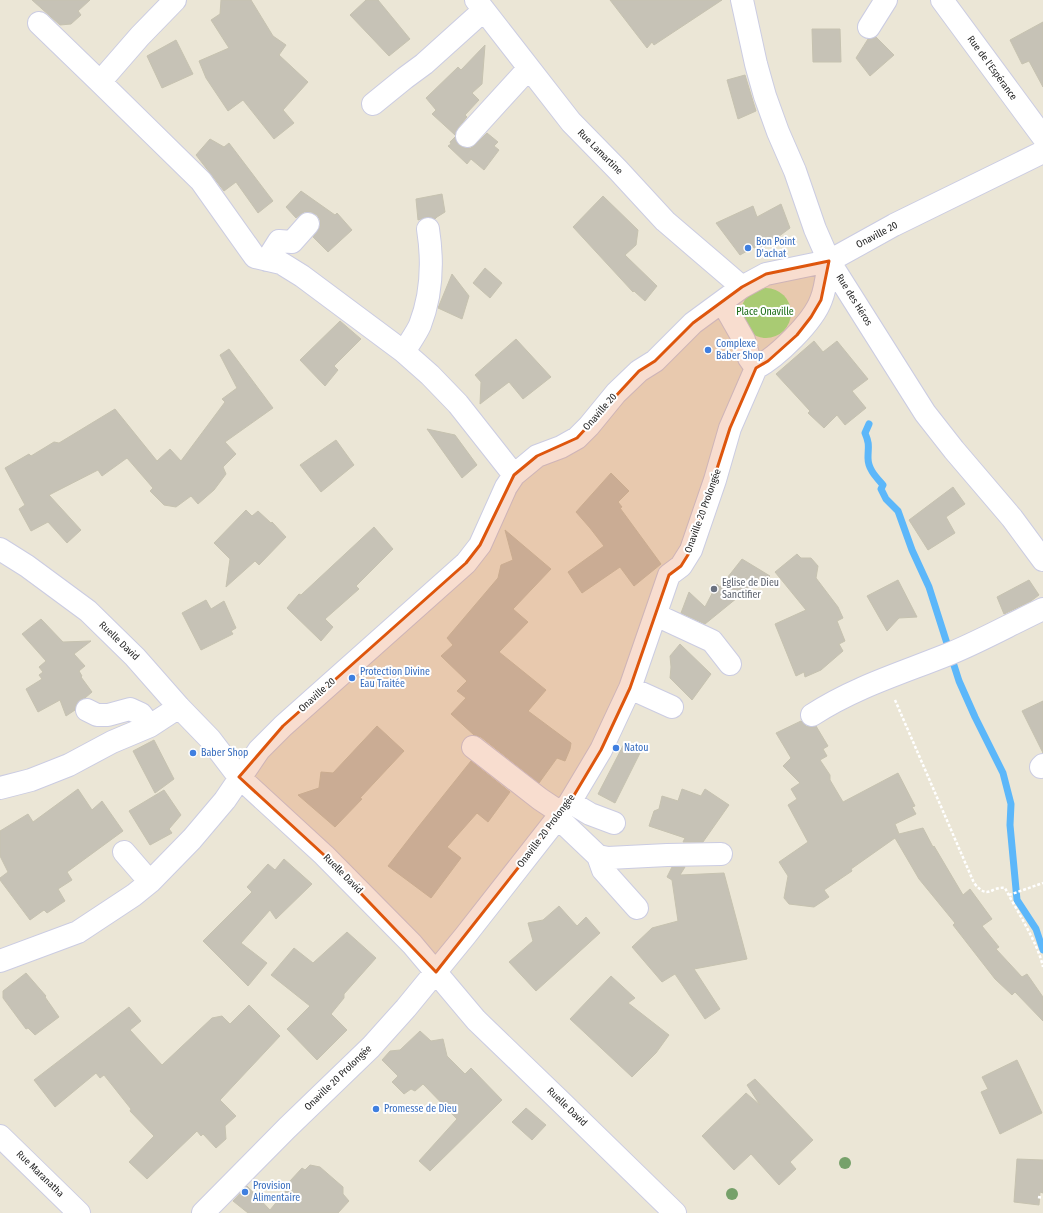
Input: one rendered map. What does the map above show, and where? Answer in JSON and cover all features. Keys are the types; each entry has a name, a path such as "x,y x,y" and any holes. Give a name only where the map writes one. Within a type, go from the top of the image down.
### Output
{"street":[{"path":"100,82 140,36 175,0"},
{"name":"Rue des Héros","path":"742,0 756,64 765,96 778,132 795,171 815,229 830,261 925,413 954,450 1012,518 1043,560"},
{"path":"869,27 886,0"},
{"name":"Rue de l'Espérance","path":"942,0 1043,136"},
{"path":"374,104 424,64 480,5"},
{"name":"Rue Lamartine","path":"480,5 528,69 571,122 665,221 742,288"},
{"path":"39,23 200,181 255,257 281,263 302,276 404,352 430,375 458,404 514,475"},
{"path":"467,136 528,69"},
{"name":"Onaville 20","path":"0,961 78,932 134,895 150,882 192,839 224,800 259,750 282,726 466,563 480,544 506,487 514,475 537,456 577,438 590,426 616,393 639,371 655,361 693,323 742,288 766,274 830,261 894,225 1043,152"},
{"path":"268,260 279,241 292,242 308,224"},
{"path":"404,352 419,326 427,301 432,263 428,229"},
{"path":"723,303 744,340 749,358 756,368 768,361 796,335 811,317 821,300 830,261"},
{"name":"Onaville 20 Prolongée","path":"204,1213 287,1128 371,1047 436,972 562,811 601,750 630,688 669,575 681,566 691,550 716,480 730,428 756,368"},
{"name":"Ruelle David","path":"0,549 27,566 88,611 135,657 210,739 239,777 324,855 412,944 476,1020 675,1213"},
{"path":"812,715 830,703 885,677 950,653 1043,609"},
{"path":"656,614 712,642 730,664"},
{"path":"630,688 672,707"},
{"path":"0,788 31,780 69,765 112,742 150,726 179,706"},
{"path":"87,710 97,715 108,715 130,709 141,714 150,726"},
{"path":"473,747 540,799 562,811 590,814 614,823"},
{"path":"562,811 598,856 603,870 637,908"},
{"path":"124,852 150,882"},
{"path":"598,856 608,858 721,854"},
{"name":"Rue Maranatha","path":"1,1138 79,1213"}],"path":[{"path":"885,677 974,883 980,890 988,893 1001,887 1006,888 1042,960 1043,967"},
{"path":"1009,894 1043,883"},
{"path":"1038,1197 1043,1198"}],"highlighted area":[{"path":"829,261 821,300 811,317 797,335 768,361 756,368 730,428 691,550 681,566 669,575 630,688 601,750 570,802 436,972 324,855 239,777 283,726 466,563 480,545 514,475 537,456 577,438 639,371 655,361 693,323 742,287 766,274"}],"green space":[{"name":"Place Onaville","path":"761,288 771,288 784,295 791,308 791,318 784,331 771,338 761,338 752,334 745,327 741,318 741,308 745,299 752,292"}],"building":[{"path":"32,0 90,0 78,11 81,15 71,24 60,25"},
{"path":"221,0 251,0 273,36 286,45 279,55 308,82 283,110 294,123 274,139 243,100 228,111 206,78 199,61 229,48 211,20 220,14"},
{"path":"366,0 378,0 410,39 389,56 350,15"},
{"path":"610,0 722,0 654,45 652,42 647,48"},
{"path":"1043,22 1043,87 1029,61 1022,64 1010,40"},
{"path":"812,29 840,29 841,62 813,62"},
{"path":"876,37 894,55 870,76 856,58 868,39"},
{"path":"176,40 193,74 162,88 147,56"},
{"path":"485,45 482,84 472,93 479,100 465,115 467,117 458,128 455,135 432,114 436,110 426,98 458,67 461,70"},
{"path":"745,75 756,111 738,119 727,80"},
{"path":"487,133 498,142 494,146 499,150 484,170 471,159 467,164 448,146 455,137 459,145 465,148 471,148"},
{"path":"210,139 224,147 229,143 273,201 258,213 236,182 224,191 196,155"},
{"path":"301,191 335,215 337,213 352,230 328,252 313,237 320,226 320,220 317,215 311,212 304,212 296,218 286,207"},
{"path":"442,194 445,212 435,219 427,217 418,220 416,199"},
{"path":"603,196 638,230 636,245 625,255 657,286 645,301 634,291 633,292 573,227"},
{"path":"781,204 790,228 758,252 754,247 740,255 716,223 753,206 757,217"},
{"path":"485,268 502,283 490,298 473,283"},
{"path":"452,274 469,296 462,319 438,308"},
{"path":"340,321 361,339 334,366 338,370 325,386 300,360"},
{"path":"516,339 551,377 523,399 509,382 480,404 481,382 475,375"},
{"path":"814,341 823,352 837,341 868,379 852,391 866,408 845,425 837,415 824,428 808,413 810,411 776,374"},
{"path":"229,349 273,408 225,442 236,454 223,467 226,474 214,490 198,504 191,496 176,507 164,505 150,491 153,488 127,458 102,476 98,470 49,495 81,530 67,543 48,522 31,531 19,509 25,505 5,468 29,454 31,456 54,442 59,443 115,409 157,461 170,449 181,461 225,402 222,399 237,388 220,355"},
{"path":"427,429 455,435 477,465 462,478"},
{"path":"336,440 354,465 321,492 300,465"},
{"path":"611,473 629,491 618,502 622,507 620,508 661,564 634,586 620,567 582,593 568,572 604,546 576,512"},
{"path":"953,487 965,504 946,517 955,533 928,550 909,520"},
{"path":"246,510 252,516 258,511 271,523 272,522 286,537 259,565 255,561 226,587 230,559 214,543"},
{"path":"374,527 393,549 356,586 359,589 325,619 333,627 321,641 287,608 299,594 301,595"},
{"path":"505,530 551,569 513,609 528,622 499,652 546,690 528,711 571,743 565,761 557,758 539,783 481,737 474,735 451,714 466,698 457,691 467,681 441,656 453,645 447,638 498,578 501,565 513,560"},
{"path":"797,554 801,558 811,558 818,566 816,578 838,607 843,618 837,621 845,641 839,644 843,651 821,670 805,677 804,672 796,676 775,624 806,610 775,572"},
{"path":"742,559 770,576 737,598 705,624 681,613 689,592 705,607 717,584 720,587"},
{"path":"898,580 917,617 899,618 887,631 867,596"},
{"path":"1029,580 1039,595 1031,601 1004,614 997,597"},
{"path":"206,600 211,609 224,601 236,628 231,631 233,634 201,650 182,613"},
{"path":"41,619 63,642 91,641 74,654 85,666 79,671 82,676 81,677 92,692 80,700 76,705 75,710 66,716 60,700 38,712 26,689 42,679 39,675 43,672 39,667 46,661 22,634"},
{"path":"680,644 711,674 692,700 670,678 670,656"},
{"path":"1043,701 1043,753 1022,711"},
{"path":"801,721 806,726 816,726 828,746 823,749 827,756 820,760 830,775 830,780 843,802 898,773 915,806 912,807 916,814 895,824 899,834 923,828 963,895 970,889 992,919 982,926 999,947 996,949 1022,977 1027,974 1043,997 1043,1021 1015,992 1012,995 995,979 953,925 955,923 919,879 895,838 851,869 852,871 824,890 829,897 814,907 789,904 784,898 788,876 779,862 808,842 788,805 797,799 791,789 800,783 783,766 791,758 776,733"},
{"path":"377,726 404,751 335,827 298,795 319,788 321,772 333,773"},
{"path":"154,740 174,779 155,793 133,751"},
{"path":"625,742 641,751 615,803 598,794"},
{"path":"471,761 510,792 488,822 477,813 447,847 461,858 431,898 388,866"},
{"path":"78,789 92,810 102,801 123,831 67,872 72,880 58,889 65,901 47,913 44,910 30,920 0,880 0,878 8,872 0,856 0,831 28,814 33,822"},
{"path":"682,789 701,796 705,789 729,805 703,842 683,842 685,838 649,826 654,811 659,809 662,796 678,801"},
{"path":"164,790 181,815 169,829 172,833 150,845 129,811"},
{"path":"284,859 312,884 276,919 270,910 241,943 267,963 248,986 203,941 252,892 247,887 268,864 275,870"},
{"path":"672,867 685,867 680,875 724,873 747,959 694,969 720,1009 705,1019 675,974 662,982 632,947 652,928 678,921 672,880 667,877"},
{"path":"559,906 577,926 586,917 600,933 536,991 509,962 533,941 528,923 543,920"},
{"path":"347,932 376,958 344,994 344,998 331,1014 347,1030 317,1060 287,1029 310,1006 271,975 294,948 313,963"},
{"path":"26,973 46,996 45,997 59,1017 35,1035 28,1028 26,1029 3,998 3,991"},
{"path":"611,976 635,998 628,1003 669,1035 656,1053 632,1077 570,1019"},
{"path":"249,1005 280,1036 220,1100 236,1116 225,1126 226,1139 216,1148 203,1134 201,1136 197,1131 147,1179 129,1162 154,1136 130,1111 131,1109 104,1075 100,1078 96,1073 55,1107 34,1080 129,1007 141,1021 130,1030 162,1065 212,1018 222,1016 230,1024"},
{"path":"420,1031 431,1041 443,1039 447,1056 465,1074 471,1068 502,1100 430,1171 419,1161 457,1119 423,1084 415,1091 411,1089 404,1094 392,1082 398,1076 382,1060 390,1051 400,1050"},
{"path":"1017,1060 1042,1113 1000,1134 981,1092 988,1089 982,1077"},
{"path":"755,1079 813,1140 790,1162 796,1169 779,1185 751,1154 734,1170 702,1136 746,1093 760,1105 747,1085"},
{"path":"526,1108 546,1125 532,1140 512,1122"},
{"path":"1017,1159 1043,1160 1043,1193 1040,1192 1039,1205 1014,1202"},
{"path":"310,1165 320,1167 343,1187 343,1194 349,1201 338,1213 248,1213 233,1201 247,1186 270,1210 289,1187 290,1181 302,1168 305,1170"}],"waterway":[{"path":"869,424 865,433 868,443 869,466 883,485 881,489 886,499 898,511 912,550 929,587 959,681 1003,773 1011,804 1010,825 1017,900 1036,929 1043,950"}],"place":[{"name":"Bon Point D'achat","path":"748,248"},
{"name":"Complexe Baber Shop","path":"708,350"},
{"name":"Eglise de Dieu Sanctifier","path":"714,589"},
{"name":"Protection Divine Eau Traitée","path":"352,678"},
{"name":"Natou","path":"616,748"},
{"name":"Baber Shop","path":"193,753"},
{"name":"Promesse de Dieu","path":"376,1109"},
{"name":"Provision Alimentaire","path":"245,1192"}]}
